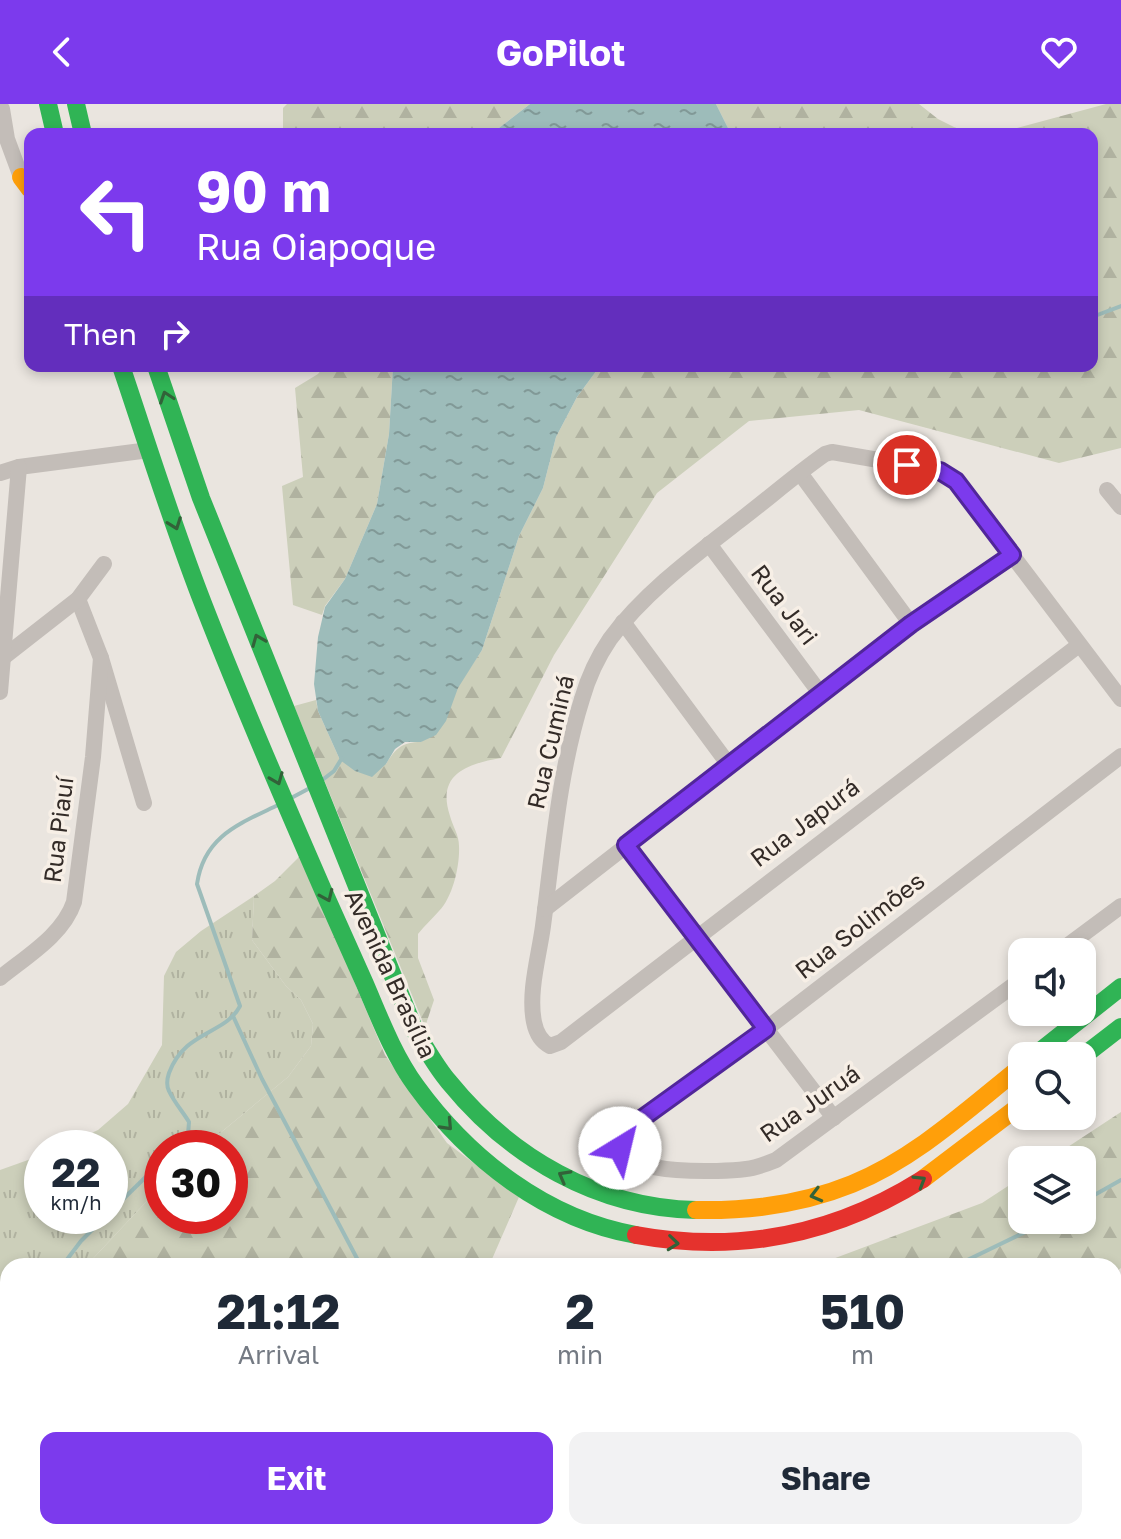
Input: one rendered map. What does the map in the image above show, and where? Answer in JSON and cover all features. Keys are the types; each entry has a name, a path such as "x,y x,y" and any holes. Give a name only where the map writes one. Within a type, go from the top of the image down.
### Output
{"street":[{"path":"48,104 54,128"},
{"path":"76,104 82,128"},
{"path":"1,108 7,139 24,176"},
{"path":"0,166 24,180"},
{"name":"Avenida Brasília","path":"123,372 216,637 386,1031 415,1083 440,1117 471,1150 513,1182 560,1210 595,1225 636,1238 695,1245 738,1243 825,1226 875,1206 932,1174 1008,1115"},
{"name":"Avenida Brasília","path":"158,372 201,498 415,1031 446,1080 492,1130 563,1177 596,1193 636,1205 681,1212 727,1212 815,1196 851,1184 918,1146 1008,1077"},
{"path":"0,473 19,467 149,450"},
{"name":"Rua Cuminá","path":"561,1042 550,1046 538,1033 534,1023 533,996 553,840 581,702 601,652 623,622 709,544 825,454 832,452 940,471 956,481 1121,699"},
{"path":"0,692 19,467"},
{"path":"800,473 911,624"},
{"path":"1107,490 1121,507"},
{"name":"Rua Jari","path":"709,544 820,693"},
{"path":"545,909 911,624 1012,555"},
{"path":"2,658 78,599 104,564"},
{"path":"78,599 101,658 144,803"},
{"path":"623,622 729,765"},
{"name":"Rua Japurá","path":"561,1042 1079,645"},
{"name":"Rua Piauí","path":"0,978 66,921 74,902 93,757 101,658"},
{"name":"Rua Solimões","path":"626,1130 766,1029 1121,756"},
{"path":"626,845 834,1118"},
{"path":"1078,938 1121,906"},
{"path":"1052,1042 1121,987"},
{"name":"Rua Juruá","path":"626,1130 620,1148 636,1163 685,1170 747,1169 776,1160 1008,989"},
{"path":"1096,1046 1121,1027"}],"green space":[{"path":"287,104 530,104 499,128 283,128 283,108"},
{"path":"716,104 919,104 956,128 728,128"},
{"path":"1106,104 1121,104 1121,448 1059,463 859,410 749,421 657,493 554,655 501,758 466,768 451,781 447,790 459,854 452,889 444,905 418,934 418,958 434,1000 425,1027 294,706 316,700 340,760 386,764 400,747 421,742 482,650 519,536 543,488 556,437 577,397 596,372 1098,372 1098,128 1017,128"},
{"path":"393,372 389,434 377,504 345,579 322,615 293,605 282,486 303,477 295,388 318,374"},
{"path":"301,855 385,1055 447,1143 519,1197 492,1258 94,1258 116,1234 128,1234 128,1221 144,1204 144,1234 248,1234 248,1130 224,1130 288,1077 311,1046 313,1024 301,1000 286,986 252,940 254,896 275,881"},
{"path":"254,896 252,940 286,986 301,1000 313,1024 311,1046 288,1077 224,1130 144,1130 144,1204 128,1221 128,1130 98,1130 128,1104 162,1045 164,976 176,952 201,931"},
{"path":"1121,1112 1121,1258 835,1258 982,1203 1008,1186 1008,1234 1096,1234 1096,1146 1069,1146"},
{"path":"24,1161 24,1234 116,1234 94,1258 0,1258 0,1170"}],"water":[{"path":"530,104 716,104 728,128 499,128"},
{"path":"393,372 596,372 577,397 556,437 543,488 519,536 482,650 458,688 446,721 436,735 421,742 405,742 395,749 386,764 372,777 355,771 340,760 318,711 314,684 318,637 325,607 345,579 377,504 389,434"}],"waterway":[{"path":"1098,315 1121,306"},
{"path":"321,781 334,771 342,758"},
{"path":"293,797 310,788"},
{"path":"188,1130 189,1122 168,1089 169,1073 185,1048 225,1023 240,1006 197,884 201,868 215,843 237,826 278,805"},
{"path":"233,1016 262,1079 357,1258"},
{"path":"128,1194 144,1179"},
{"path":"1096,1194 1121,1180"},
{"path":"68,1258 88,1234"},
{"path":"972,1258 1021,1234"}],"traffic: fast":[{"path":"48,104 54,128"},
{"path":"76,104 82,128"},
{"path":"123,372 218,642 308,855 401,1062 416,1086 460,1138 512,1182 571,1215 636,1235"},
{"path":"158,372 201,498 415,1031 431,1057 473,1109 499,1133 558,1173 624,1200 696,1210"},
{"path":"1052,1042 1121,987"},
{"path":"1096,1046 1121,1027"}],"traffic: slow":[{"path":"21,177 24,181"},
{"path":"696,1210 775,1205 814,1197 852,1184 920,1146 1008,1077"},
{"path":"923,1179 1008,1115"}],"traffic: jam":[{"path":"636,1235 712,1242 785,1235 855,1214 923,1179"}],"route":[{"path":"620,1148 626,1130 766,1029 626,845 911,624 1012,555 956,481 940,471 907,465"}]}
